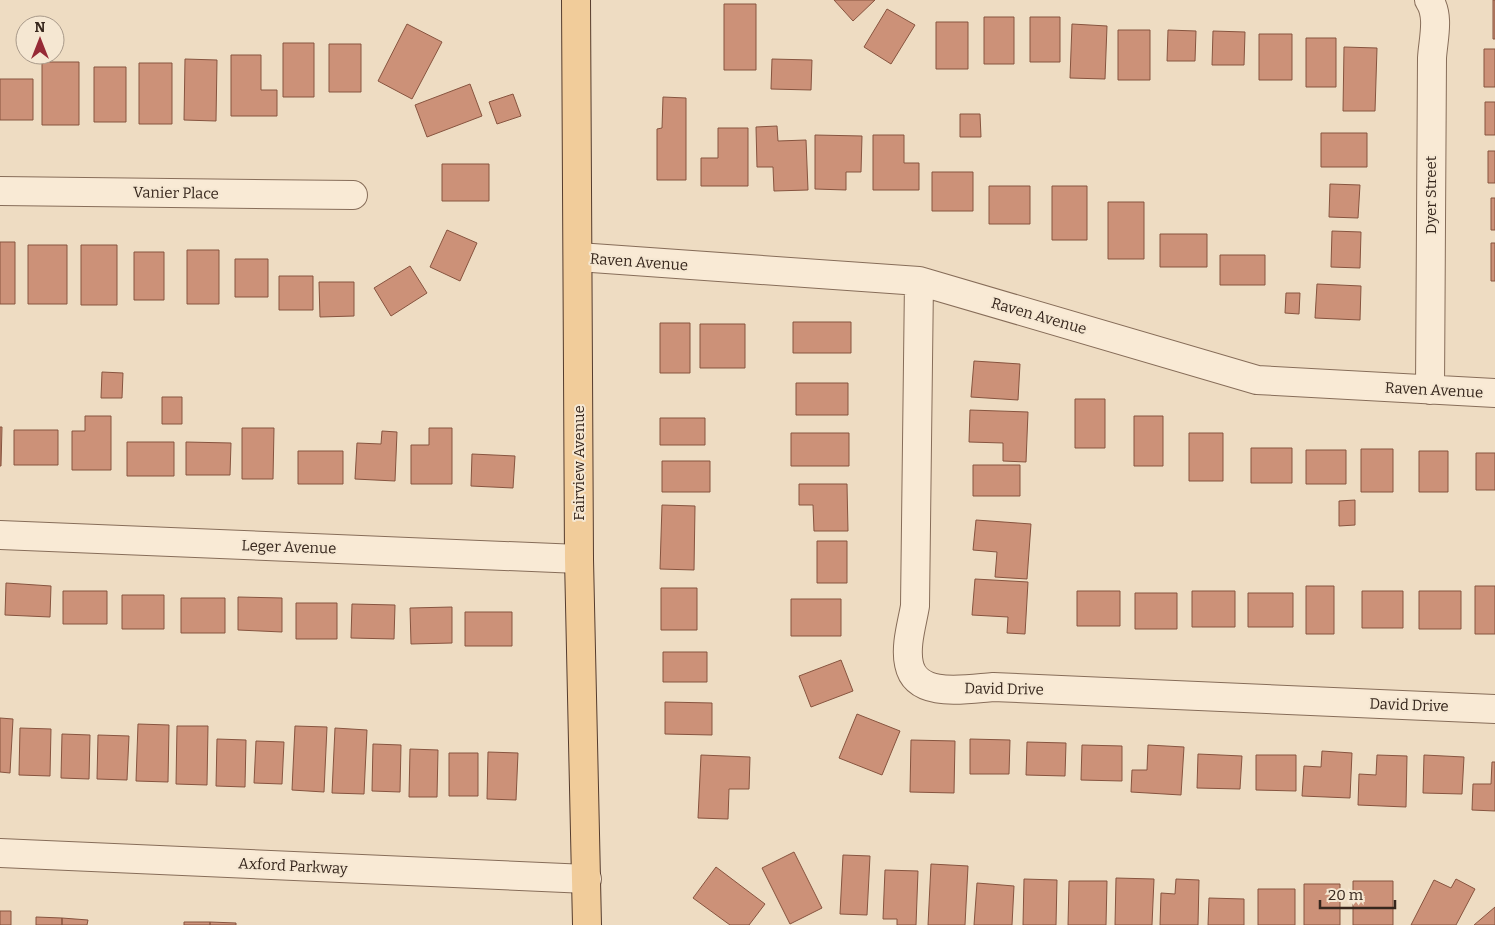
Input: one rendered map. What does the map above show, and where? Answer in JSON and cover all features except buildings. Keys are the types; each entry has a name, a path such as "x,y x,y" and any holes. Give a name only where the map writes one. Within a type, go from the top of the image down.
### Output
{"main road":[{"name":"Fairview Avenue","path":"576,0 579,559 587,925"}],"street":[{"name":"Dyer Street","path":"1429,0 1432,5 1435,22 1432,58 1430,390"},
{"name":"Vanier Place","path":"0,190 353,195"},
{"name":"Raven Avenue","path":"578,257 919,281 1258,380 1495,393"},
{"name":"David Drive","path":"919,281 914,606 908,648 909,664 916,680 935,689 993,688 1495,709"},
{"name":"Leger Avenue","path":"0,535 579,559"},
{"name":"Axford Parkway","path":"0,853 587,879"}]}
